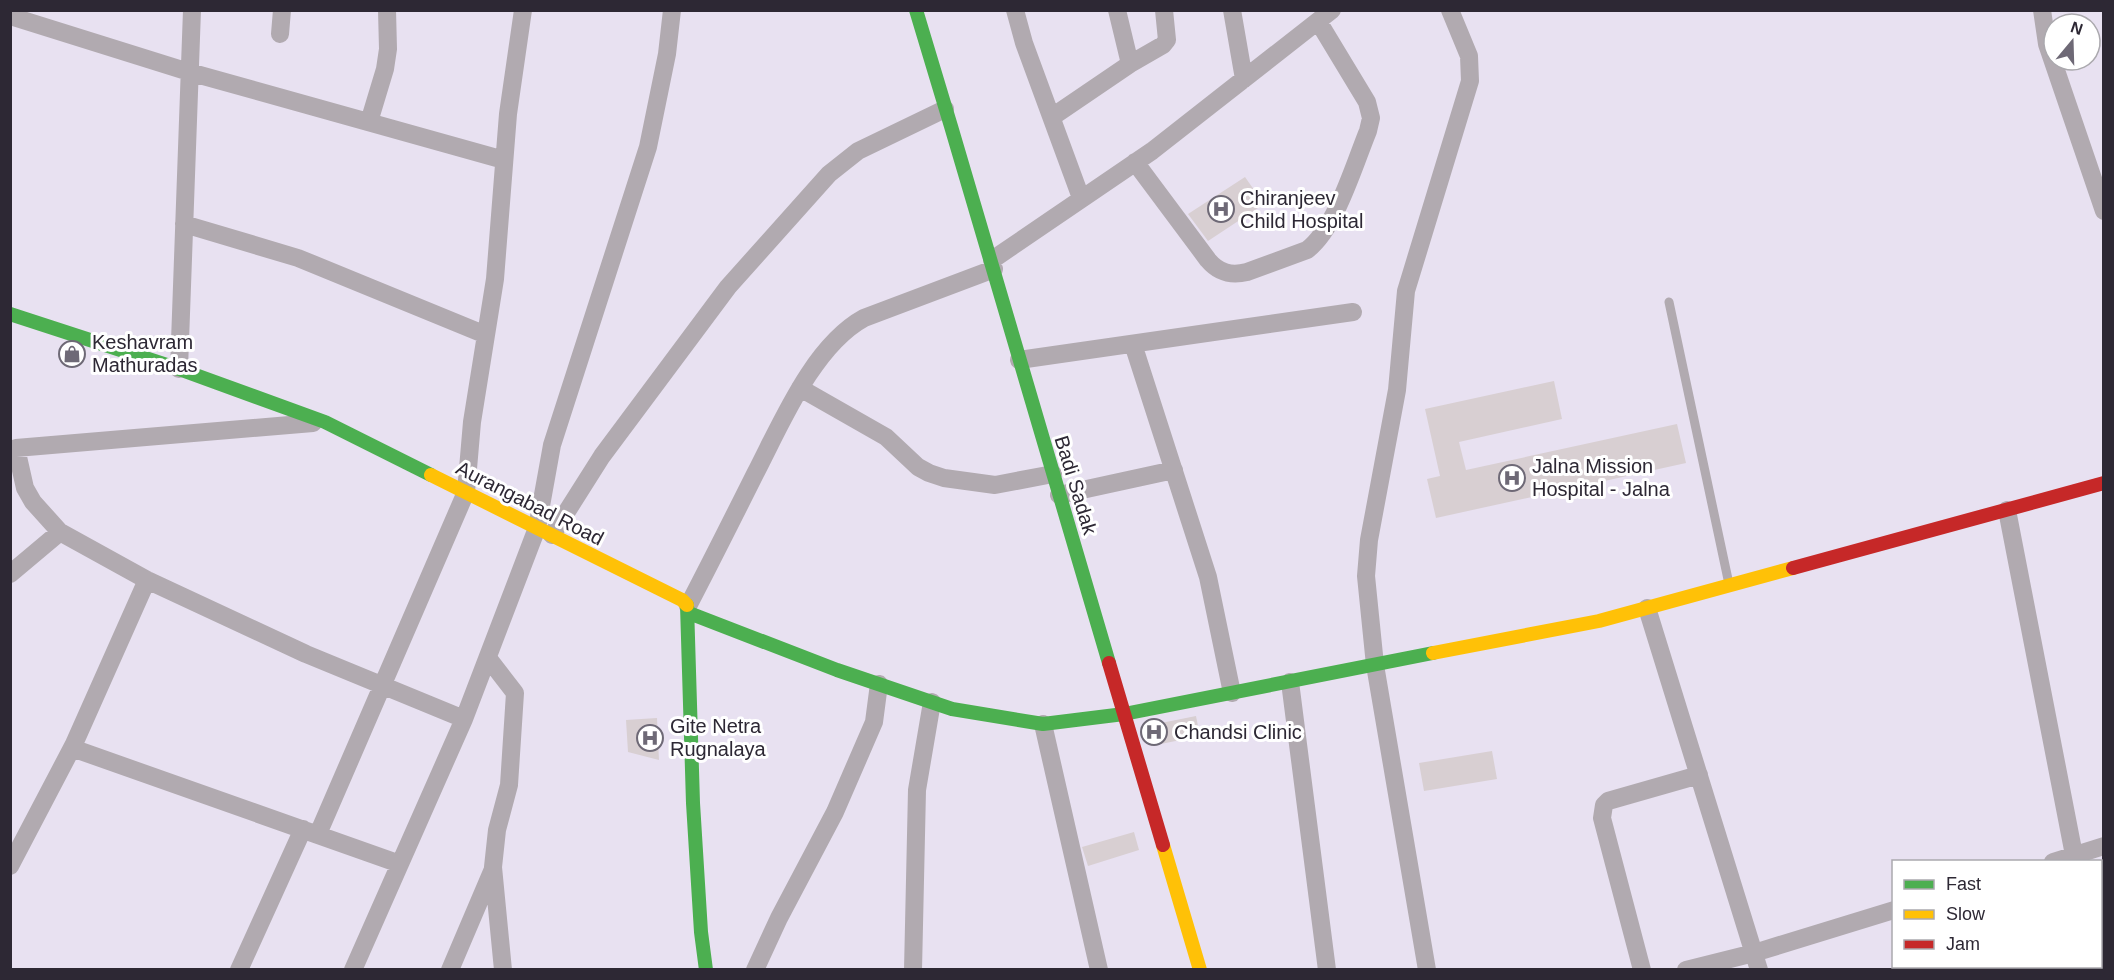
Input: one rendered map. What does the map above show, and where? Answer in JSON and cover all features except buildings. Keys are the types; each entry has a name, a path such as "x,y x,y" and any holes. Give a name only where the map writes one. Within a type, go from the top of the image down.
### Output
{"main road":[{"name":"Badi Sadak","path":"916,10 1200,969"},
{"name":"Aurangabad Road","path":"10,314 179,369 325,422 682,600 689,609 837,670 952,709 1043,724 1124,714 1599,621 2103,483"},
{"path":"689,609 693,802 701,932 706,969"}],"street":[{"path":"179,369 192,10"},
{"path":"280,34 282,10"},
{"path":"369,122 385,69 388,49 387,10"},
{"path":"239,969 383,686 466,492 472,422 495,279 508,114 523,10"},
{"path":"545,532 552,445 648,147 668,54 672,10"},
{"path":"1015,10 1024,42 1081,198"},
{"path":"1117,10 1130,64"},
{"path":"1052,117 1130,64 1163,45 1167,40 1164,10"},
{"path":"1232,10 1244,79"},
{"path":"1427,969 1375,665 1367,593 1368,549 1397,390 1406,291 1470,81 1470,56 1450,10"},
{"path":"2042,10 2047,44 2103,211"},
{"path":"10,16 189,72 504,160"},
{"path":"689,609 800,387 830,346 851,325 993,264 1081,198 1135,162 1325,16 1366,102 1371,118 1368,131 1328,227 1315,244 1308,250 1247,272 1229,274 1221,272 1208,260 1135,162"},
{"path":"352,969 545,532 728,287 829,174 843,161 866,147 945,109"},
{"path":"184,224 298,258 486,336"},
{"path":"1019,360 1353,312"},
{"path":"1133,344 1208,577 1232,693"},
{"path":"800,387 886,437 929,473 953,480 995,485 1053,474"},
{"path":"325,422 13,448 25,488 33,502 60,532 147,580 306,654 464,719"},
{"path":"1059,495 1174,471"},
{"path":"2007,510 2074,855"},
{"path":"10,574 60,532"},
{"path":"10,866 72,748 147,580"},
{"path":"1647,608 1756,961"},
{"path":"488,658 515,693 510,785 497,830 493,867 503,969"},
{"path":"1290,682 1327,969"},
{"path":"755,969 779,918 835,813 874,722 879,684"},
{"path":"913,969 917,790 932,702"},
{"path":"1043,724 1099,969"},
{"path":"72,748 400,864"},
{"path":"1642,969 1602,818 1604,805 1608,801 1699,775"},
{"path":"2056,860 2103,846"},
{"path":"450,969 493,867"},
{"path":"1686,969 1756,961 1892,910"}],"lane":[{"path":"1669,302 1729,585"}],"traffic: fast":[{"path":"916,10 1109,663"},
{"path":"10,314 179,369 325,422 431,475"},
{"path":"687,605 693,803 701,932 706,970"},
{"path":"689,613 837,670 952,709 1043,724 1124,714 1433,653"}],"traffic: slow":[{"path":"431,475 682,600 687,605"},
{"path":"1433,653 1599,621 1793,568"},
{"path":"1163,845 1200,970"}],"traffic: jam":[{"path":"1793,568 2104,483"},
{"path":"1109,663 1163,845"}],"place":[{"name":"Chiranjeev Child Hospital","path":"1221,209"},
{"name":"Keshavram Mathuradas","path":"72,354"},
{"name":"Jalna Mission Hospital - Jalna","path":"1512,478"},
{"name":"Chandsi Clinic","path":"1154,732"},
{"name":"Gite Netra Rugnalaya","path":"650,738"}]}
